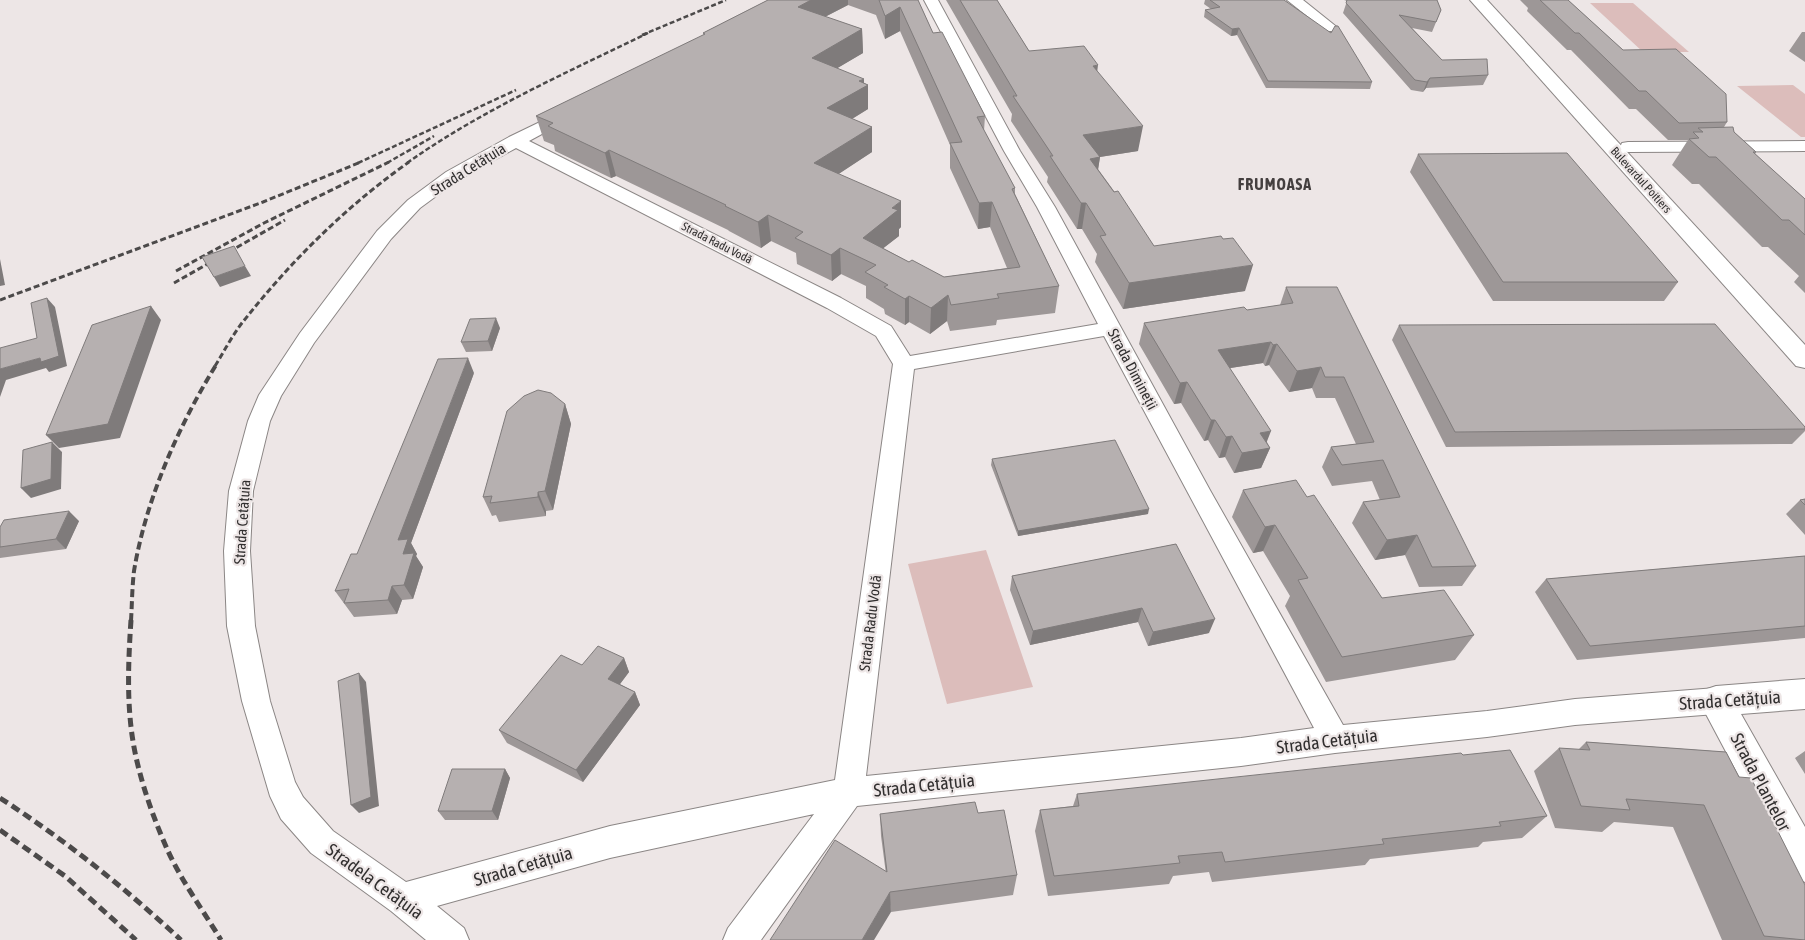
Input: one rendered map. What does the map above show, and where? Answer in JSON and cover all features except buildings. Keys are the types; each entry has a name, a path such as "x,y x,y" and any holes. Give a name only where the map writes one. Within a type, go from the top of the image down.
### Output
{"main road":[{"name":"Bulevardul Poitiers","path":"1478,0 1805,360"},
{"name":"Bulevardul Poitiers","path":"1491,0 1805,338"},
{"name":"Strada Cetățuia","path":"1716,701 1805,694"},
{"name":"Strada Plantelor","path":"1716,701 1805,863"}],"street":[{"name":"Strada Dimineții","path":"931,0 1111,328 1206,507 1335,739"},
{"path":"1294,0 1330,28"},
{"name":"Strada Cetățuia","path":"322,842 292,808 281,786 256,701 241,626 238,551 241,491 259,421 270,396 307,338 384,235 414,204 452,176 583,105"},
{"name":"Strada Radu Vodă","path":"515,141 834,303 884,331 904,364 849,792"},
{"path":"1628,147 1805,146"},
{"path":"904,364 1111,328"},
{"name":"Strada Cetățuia","path":"403,899 610,842 849,792 1241,752 1335,739 1487,724 1575,712 1716,701"},
{"path":"740,940 849,792"},
{"name":"Stradela Cetățuia","path":"322,842 403,899 452,940"}],"shaded area":[{"path":"1590,3 1633,3 1689,52 1643,52"},
{"path":"1793,85 1805,94 1805,137 1801,137 1737,86"},
{"path":"986,550 1033,687 947,704 908,564"}],"railway":[{"path":"642,35 726,0"},
{"path":"407,163 495,109 648,33"},
{"path":"358,163 516,90"},
{"path":"387,163 434,136"},
{"path":"0,300 263,202 361,162"},
{"path":"215,366 242,323 302,254 364,196 409,162"},
{"path":"176,271 264,223 387,163"},
{"path":"174,283 285,220"},
{"path":"131,621 134,571 139,544 155,491 165,464 189,413 216,365"},
{"path":"131,620 129,706 133,740 142,781 154,817 173,862 221,940"},
{"path":"0,798 48,830 94,865 181,940"},
{"path":"0,830 65,876 136,940"}],"district":[{"name":"FRUMOASA","path":"1275,184"}]}
